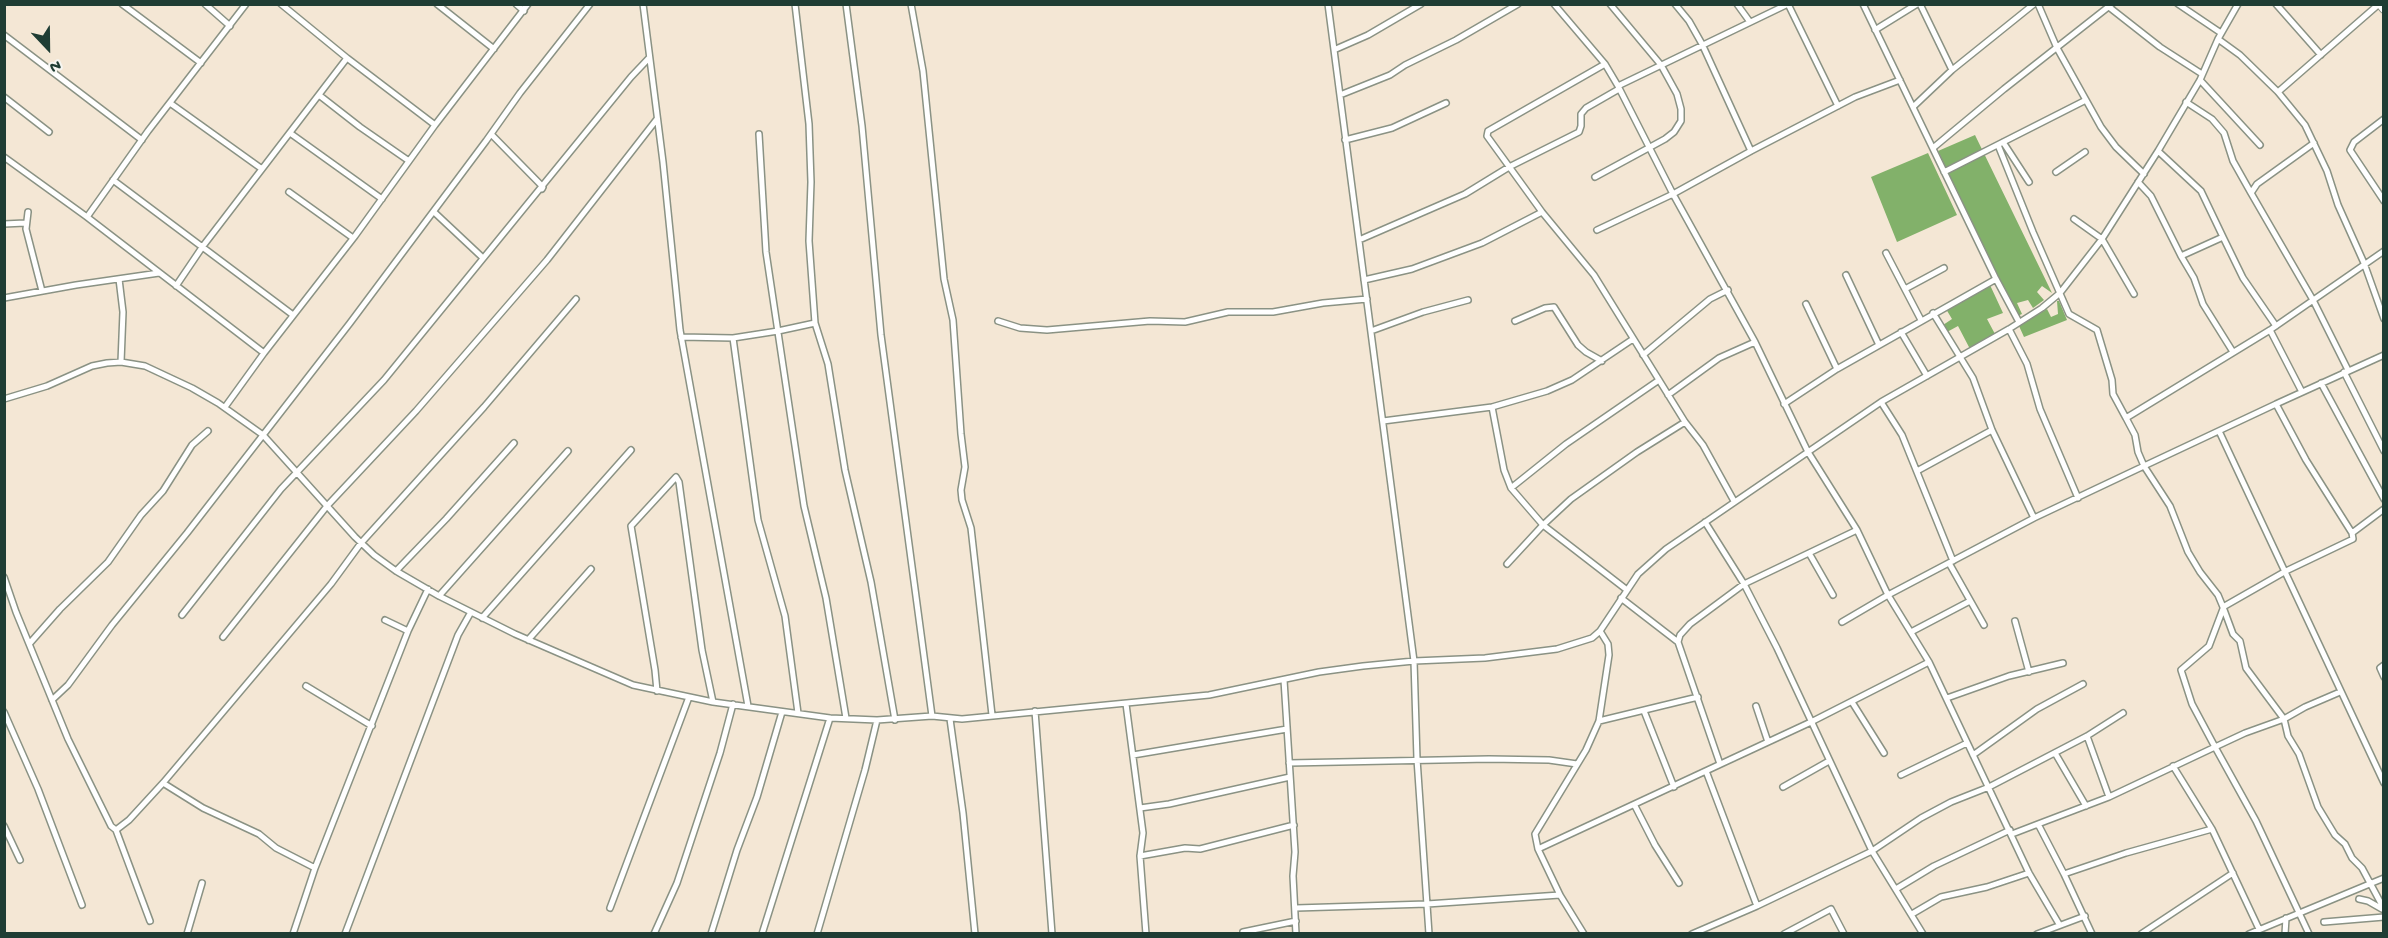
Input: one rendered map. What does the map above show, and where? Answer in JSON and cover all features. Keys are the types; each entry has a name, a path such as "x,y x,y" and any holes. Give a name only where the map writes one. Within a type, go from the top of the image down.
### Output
{"highway":[{"path":"2380,4 2384,9"}],"street":[{"path":"122,4 201,63"},
{"path":"205,4 230,26"},
{"path":"87,217 142,140 246,4"},
{"path":"281,4 346,58 435,125"},
{"path":"437,4 494,49"},
{"path":"516,4 524,11"},
{"path":"225,407 528,4"},
{"path":"52,700 68,685 108,630 263,435 434,212 520,93 590,4"},
{"path":"643,4 681,337 748,706"},
{"path":"795,4 809,124 812,182 809,241 815,322 828,364 845,470 871,582 896,720"},
{"path":"846,4 862,126 881,335 932,716"},
{"path":"911,4 924,71 944,279 953,320 965,467 961,490 971,528 992,715"},
{"path":"1328,4 1336,49 1340,95 1414,661 1417,759 1429,933"},
{"path":"1336,49 1368,35 1421,4"},
{"path":"1340,95 1390,75 1518,4"},
{"path":"1554,4 1605,64 1619,88 1673,194 1728,290 1808,452 1857,530 1888,595 1929,662 2029,873 2059,924"},
{"path":"1595,177 1674,132 1681,122 1681,109 1677,94 1661,64 1610,4"},
{"path":"1675,4 1689,21 1702,44 1750,151"},
{"path":"1737,4 1750,22"},
{"path":"1359,240 1465,194 1509,167 1578,132 1581,126 1581,114 1594,102 1661,64 1788,4 1838,106"},
{"path":"1863,4 2019,322"},
{"path":"1875,30 1919,4 1952,70"},
{"path":"1913,107 1952,70 2036,4 2056,48 2101,127 2116,147 2144,174"},
{"path":"2178,4 2220,36 2240,55 2278,92 2305,125 2364,263 2384,319"},
{"path":"4,399 47,386 92,366 121,362 145,366 192,388 225,407 263,435 361,543 396,571 439,596 528,640 633,685 713,702 830,717 896,720 932,716 950,719 1209,695 1330,671 1414,661 1485,658 1557,649 1592,638 1600,631 1638,574 1666,549 1881,402 2009,329 2042,308 2060,293 2102,239 2144,174 2201,77 2238,4"},
{"path":"2276,4 2321,55"},
{"path":"2278,92 2380,4"},
{"path":"1933,148 2110,6 2201,77 2260,145"},
{"path":"4,35 142,140"},
{"path":"176,286 203,246 346,58"},
{"path":"182,615 244,533 297,471 384,380 631,77 649,58"},
{"path":"1605,64 1488,131 1486,136 1542,212 1594,275 1685,422 1703,445 1734,501"},
{"path":"1597,230 1673,194 1838,106 1900,80"},
{"path":"319,95 409,161"},
{"path":"4,97 49,132"},
{"path":"1944,172 2086,99"},
{"path":"1346,141 1392,128 1446,102"},
{"path":"2186,102 2212,119 2224,133 2233,161 2313,300 2384,451"},
{"path":"170,103 262,170"},
{"path":"224,637 327,506 416,411 547,260 657,118"},
{"path":"2384,119 2354,142 2350,150 2384,201"},
{"path":"290,133 382,199"},
{"path":"491,134 543,187"},
{"path":"759,134 766,252 804,506 826,598 846,718"},
{"path":"2000,143 2029,182"},
{"path":"2000,143 2069,314 2097,330 2112,380 2113,394 2136,435 2138,452 2144,466 2170,506 2188,552 2218,595 2233,634 2240,641 2246,668 2283,719 2288,736 2299,754 2318,807 2335,835 2345,844 2356,864 2362,868 2384,910"},
{"path":"2251,193 2257,184 2314,143"},
{"path":"2158,151 2201,191 2243,278 2276,326"},
{"path":"2056,172 2085,152"},
{"path":"4,158 87,217 264,353"},
{"path":"113,180 293,315"},
{"path":"2138,182 2151,196 2194,278 2204,304 2233,352"},
{"path":"427,326 543,187"},
{"path":"289,192 353,238"},
{"path":"27,212 25,223 42,291"},
{"path":"434,212 483,258"},
{"path":"1364,280 1412,269 1482,243 1542,212"},
{"path":"2074,219 2102,239 2134,294"},
{"path":"4,224 25,223"},
{"path":"2181,255 2223,237"},
{"path":"2126,418 2270,330 2384,251"},
{"path":"1886,253 1921,320"},
{"path":"1905,289 1944,268"},
{"path":"4,298 159,273"},
{"path":"1846,275 1879,345"},
{"path":"119,279 123,312 121,362"},
{"path":"1784,404 1837,369 1996,279"},
{"path":"1643,355 1710,299 1728,290"},
{"path":"116,830 129,820 163,783 331,584 361,543 484,407 576,299"},
{"path":"998,321 1020,328 1047,330 1150,321 1185,322 1228,312 1273,312 1323,303 1367,299"},
{"path":"1371,331 1423,312 1468,300"},
{"path":"1806,304 1837,369"},
{"path":"1515,321 1545,308 1554,307 1578,345 1602,361"},
{"path":"1933,313 1973,378 1992,430 2034,518"},
{"path":"681,337 733,338 778,332 815,322"},
{"path":"2009,329 2027,364 2040,409 2078,498"},
{"path":"2270,330 2302,392"},
{"path":"1901,332 1927,376"},
{"path":"733,338 758,520 785,616 798,713"},
{"path":"1383,421 1492,407 1547,391 1572,380 1633,339"},
{"path":"1668,395 1719,358 1755,342"},
{"path":"1842,622 1888,595 2034,518 2384,355"},
{"path":"1511,488 1566,444 1659,380"},
{"path":"2321,383 2384,499"},
{"path":"1881,402 1902,435 1951,562 1984,625"},
{"path":"2276,404 2306,459 2352,533 2353,539 2286,571 2223,607 2209,646 2181,670 2192,704 2256,820 2309,933"},
{"path":"1492,407 1504,470 1511,488 1543,525 1627,590"},
{"path":"1507,564 1571,499 1637,452 1685,422"},
{"path":"1917,471 1992,430"},
{"path":"30,643 60,609 108,562 141,515 163,491 192,445 208,431"},
{"path":"2219,431 2384,783"},
{"path":"396,571 514,444"},
{"path":"483,618 631,450"},
{"path":"439,596 568,451"},
{"path":"657,691 631,526 676,477 679,482 702,650 713,702"},
{"path":"2352,533 2384,509"},
{"path":"1705,522 1744,584 1872,851 1923,933"},
{"path":"1677,642 1690,624 1744,584 1857,530"},
{"path":"1809,553 1833,594"},
{"path":"528,640 591,569"},
{"path":"4,577 52,700 91,789 111,826 116,830 150,921"},
{"path":"292,933 315,868 408,631 428,589"},
{"path":"1622,598 1677,642 1720,764"},
{"path":"1911,632 1970,601"},
{"path":"345,933 458,635 471,612"},
{"path":"384,620 408,631"},
{"path":"2015,621 2029,672"},
{"path":"1584,933 1560,895 1538,849 1535,834 1594,735 1599,721 1608,656 1608,644 1600,631"},
{"path":"1538,849 1635,806 1811,722 1929,662"},
{"path":"1947,698 2009,676 2063,663"},
{"path":"2384,665 2380,668 2384,677"},
{"path":"1284,680 1294,825 1296,933"},
{"path":"1973,755 2037,709 2084,684"},
{"path":"306,686 372,726"},
{"path":"1896,889 1934,866 2011,832 2109,797 2245,733 2283,719 2340,692"},
{"path":"610,908 689,697"},
{"path":"1599,721 1698,698"},
{"path":"1852,702 1884,753"},
{"path":"654,933 677,883 720,753 733,704"},
{"path":"1126,704 1143,833 1140,856 1146,933"},
{"path":"1756,706 1768,742"},
{"path":"1035,711 1052,933"},
{"path":"1644,711 1674,787"},
{"path":"4,712 82,905"},
{"path":"711,933 737,850 757,797 782,712"},
{"path":"1692,933 1701,932 1872,851 1921,818 1951,802 1989,787 2088,736 2123,713"},
{"path":"762,933 830,717"},
{"path":"950,719 963,813 975,933"},
{"path":"817,933 865,770 877,720"},
{"path":"1133,755 1287,729"},
{"path":"2088,736 2109,797"},
{"path":"1901,775 1967,742"},
{"path":"2055,753 2086,806"},
{"path":"1289,763 1417,759 1549,760 1577,764"},
{"path":"1783,786 1829,761"},
{"path":"2173,766 2212,829 2259,929"},
{"path":"1706,771 1757,906"},
{"path":"1140,808 1169,804 1290,777"},
{"path":"163,783 203,808 259,834 276,848 315,868"},
{"path":"1635,806 1654,845 1679,883"},
{"path":"2038,824 2085,916 2091,933"},
{"path":"1140,856 1185,848 1200,849 1294,825"},
{"path":"4,826 20,860"},
{"path":"2064,874 2126,853 2212,829"},
{"path":"1912,914 1941,897 1987,887 2029,873"},
{"path":"2141,933 2233,873"},
{"path":"2249,933 2384,878"},
{"path":"187,933 202,883"},
{"path":"1296,908 1560,895"},
{"path":"2359,899 2384,910"},
{"path":"1784,933 1831,909 1844,933"},
{"path":"2037,933 2085,916"},
{"path":"2324,922 2384,917"},
{"path":"2285,933 2286,918"},
{"path":"1243,932 1296,921"}],"green space":[{"path":"1975,135 2052,293 2042,286 2037,292 2044,300 2033,308 2028,300 2017,303 2022,314 2015,317 1938,151"},
{"path":"1928,153 1957,215 1897,242 1871,177"},
{"path":"1990,285 2003,313 1987,319 1995,334 1970,349 1958,326 1947,332 1943,325 1952,319 1946,309"},
{"path":"2057,301 2067,320 2024,337 2019,326 2047,309 2051,317 2058,314"}]}
